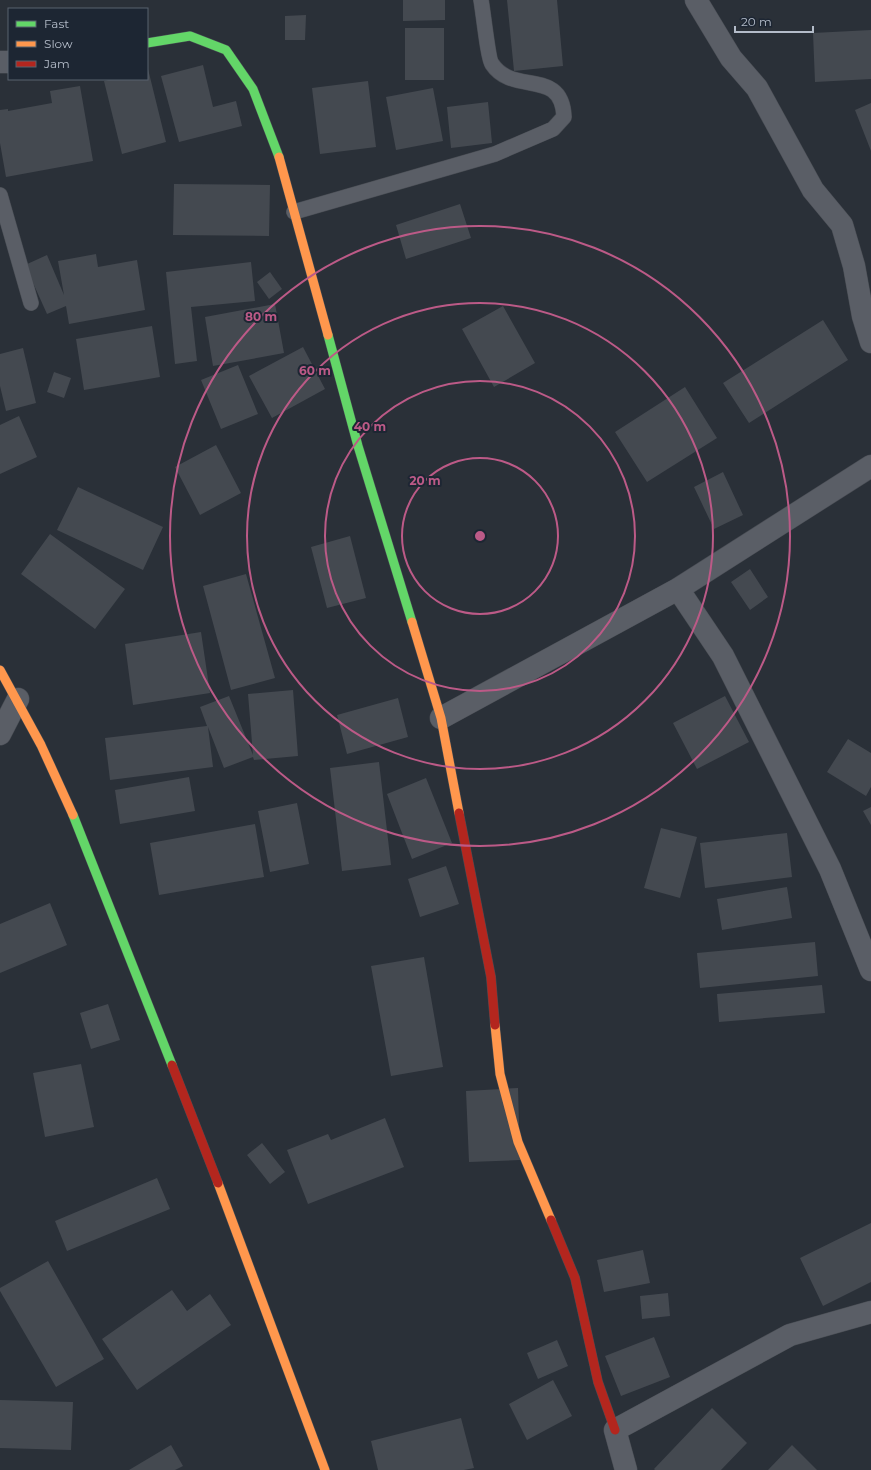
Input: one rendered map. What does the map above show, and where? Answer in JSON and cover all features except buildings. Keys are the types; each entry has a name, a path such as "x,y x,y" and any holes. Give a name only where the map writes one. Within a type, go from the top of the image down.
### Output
{"street":[{"path":"696,0 731,58 757,88 813,190 842,225 854,266 863,316 871,342"},
{"path":"148,43 190,36 226,50 253,89 276,146 358,446 441,718 491,977 500,1074 518,1142 575,1278 598,1382 615,1430 626,1470"},
{"path":"441,718 678,589 871,466"},
{"path":"678,589 723,656 830,869 871,970"},
{"path":"0,670 18,699 80,831 189,1106 325,1470"},
{"path":"0,734 18,699"},
{"path":"615,1430 790,1335 871,1312"}],"lane":[{"path":"294,212 495,154 553,129 564,117 564,103 555,92 544,86 507,78 491,64 481,0"},
{"path":"0,195 31,303"}],"traffic: fast":[{"path":"148,43 190,36 226,50 253,89 279,157"},
{"path":"328,335 358,446 412,622"},
{"path":"73,815 172,1065"}],"traffic: slow":[{"path":"279,157 328,335"},
{"path":"412,622 441,718 459,813"},
{"path":"0,670 41,745 73,815"},
{"path":"495,1025 500,1074 518,1142 551,1220"},
{"path":"218,1183 325,1470"}],"traffic: jam":[{"path":"459,813 491,977 495,1025"},
{"path":"172,1065 218,1183"},
{"path":"551,1220 575,1278 598,1382 615,1430"}]}
